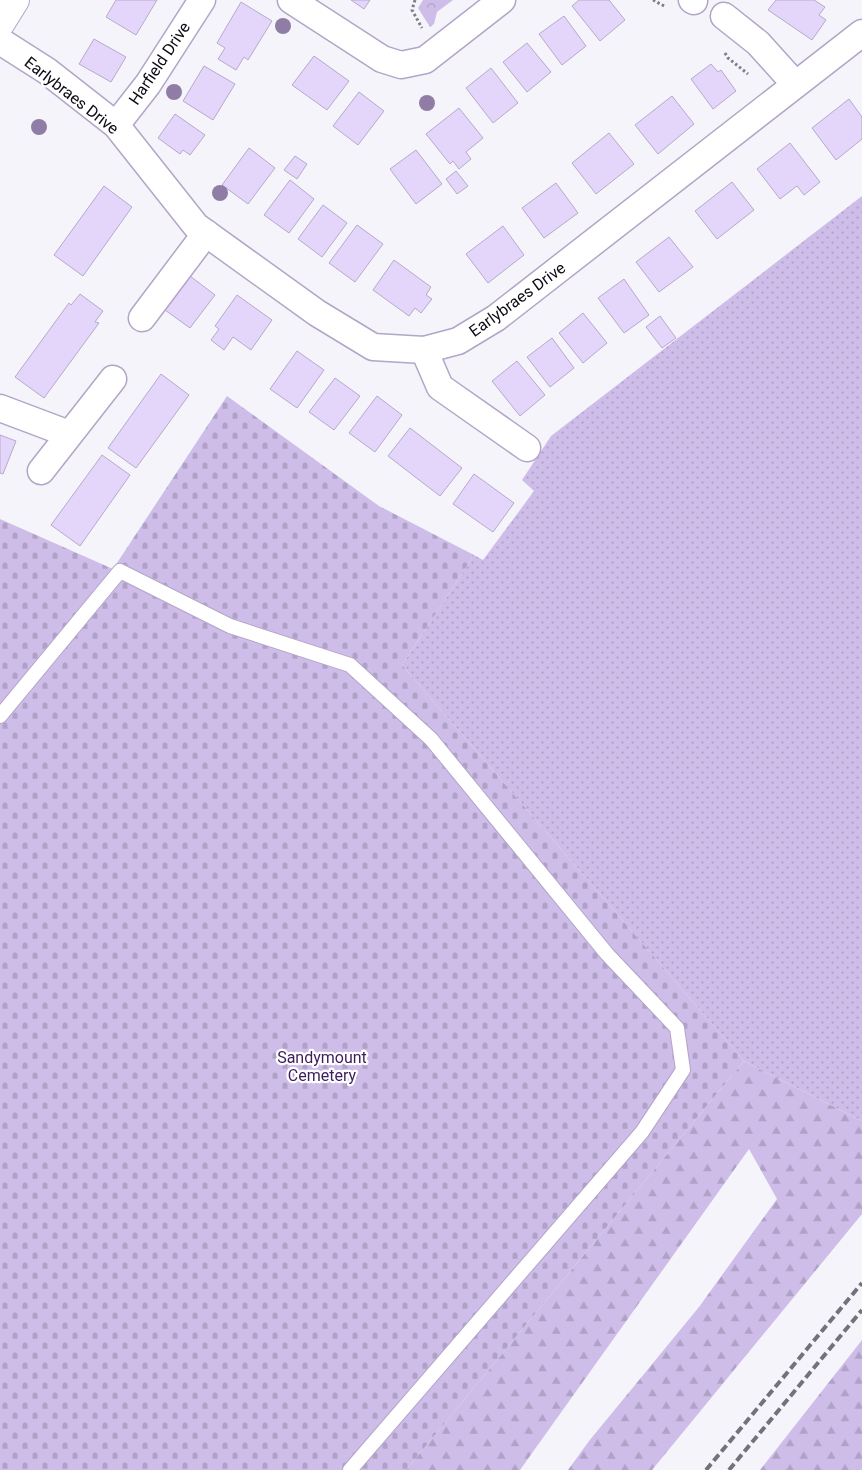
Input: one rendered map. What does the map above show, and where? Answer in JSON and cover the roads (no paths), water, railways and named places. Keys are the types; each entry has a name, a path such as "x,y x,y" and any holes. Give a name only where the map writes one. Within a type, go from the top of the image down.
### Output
{"street":[{"path":"0,24 15,0"},
{"name":"Harfield Drive","path":"116,125 148,84 202,0"},
{"path":"291,0 382,58 401,65 425,60 502,0"},
{"path":"724,16 758,43 795,84"},
{"name":"Earlybraes Drive","path":"0,41 48,72 116,125 196,226 317,313 374,347 424,350 458,341 496,318 862,33"},
{"path":"142,318 206,233"},
{"path":"424,350 440,387 527,448"},
{"path":"41,471 113,379"},
{"path":"0,408 70,434"}],"lane":[{"path":"0,716 120,571 230,626 350,665 431,739 607,954 677,1028 683,1070 642,1132 350,1470"}],"railway":[{"path":"706,1470 862,1283"},
{"path":"729,1470 862,1310"}],"park label":[{"name":"Sandymount Cemetery","path":"322,1066"}]}
